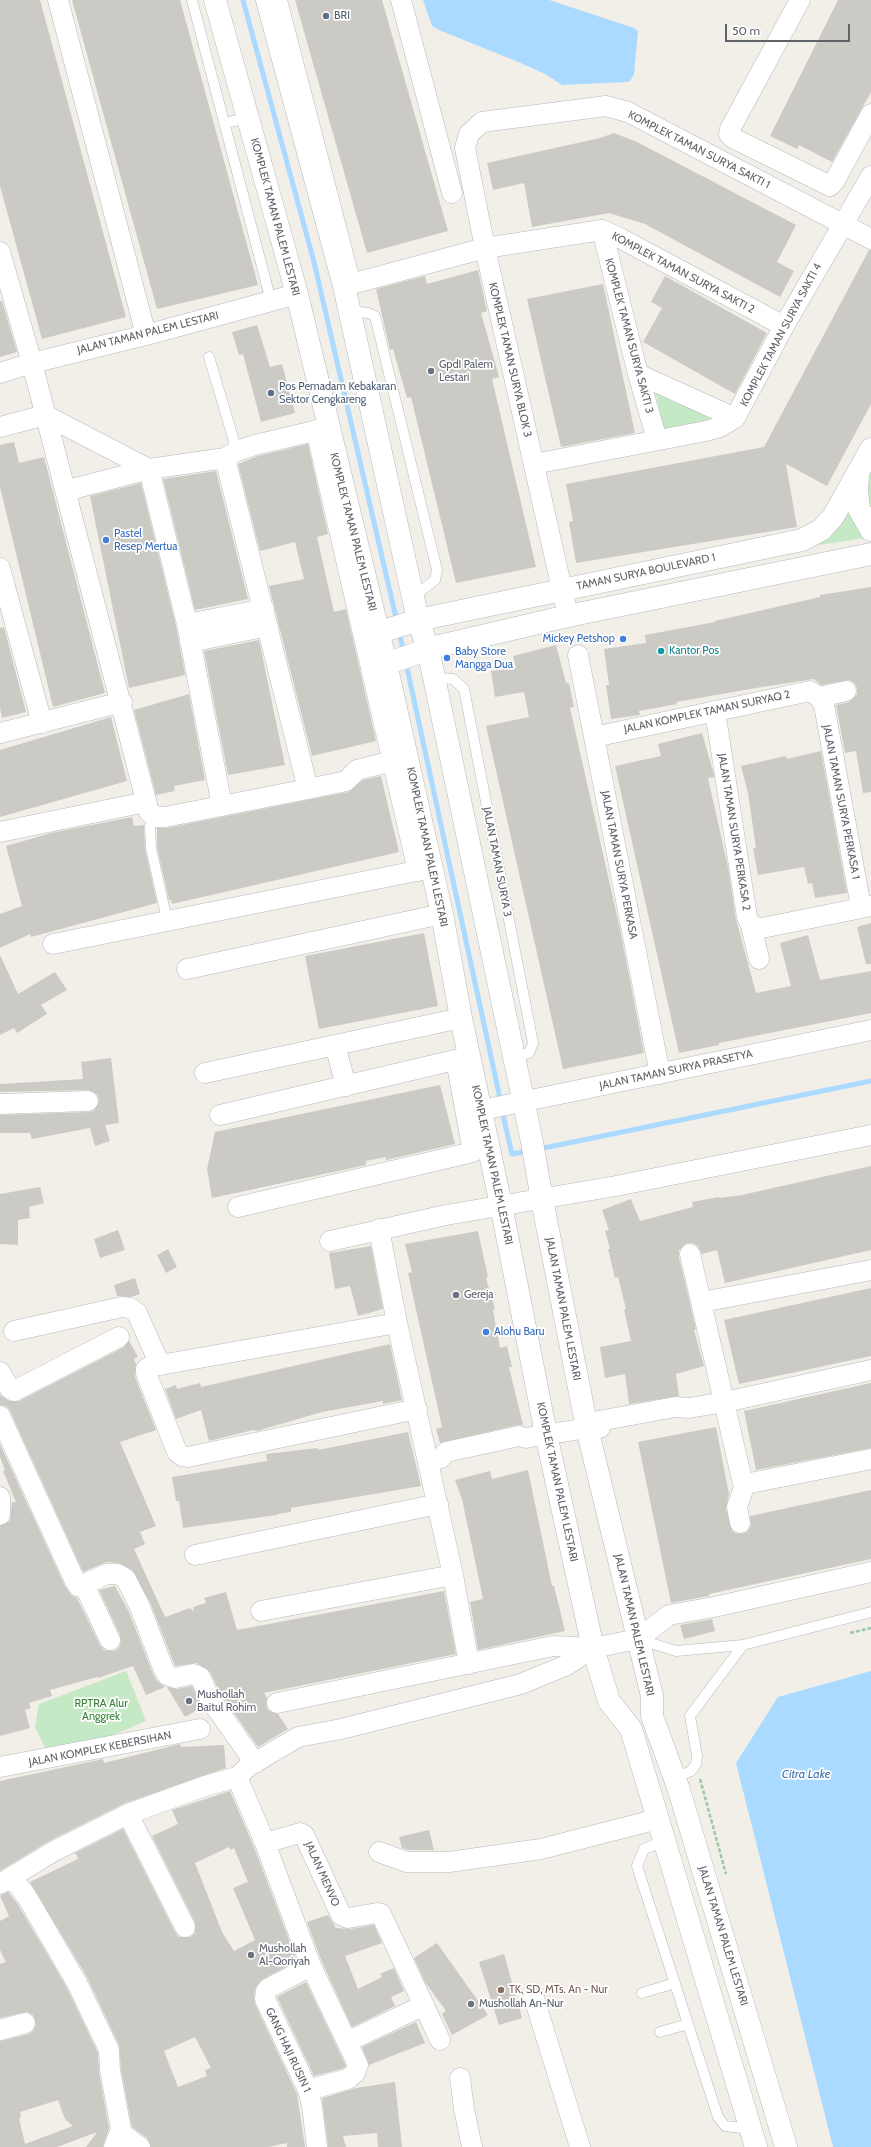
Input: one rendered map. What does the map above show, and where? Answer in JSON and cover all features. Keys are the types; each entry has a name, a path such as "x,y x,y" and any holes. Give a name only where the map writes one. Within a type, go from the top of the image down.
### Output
{"street":[{"path":"58,0 146,335"},
{"name":"KOMPLEK TAMAN PALEM LESTARI","path":"215,0 297,294 322,429 381,632 384,664 425,870 442,914 461,1018 463,1058 487,1109 536,1436 592,1648 609,1702 631,1728 658,1819"},
{"path":"268,0 316,156 350,285 349,311 413,597 413,621 422,651 434,680 514,1057 518,1104"},
{"path":"401,0 452,193"},
{"path":"800,0 730,129 729,134 733,138 830,186 834,182 871,114"},
{"name":"KOMPLEK TAMAN SURYA SAKTI 1","path":"485,248 465,148 469,134 482,122 606,106 628,112 871,239"},
{"name":"KOMPLEK TAMAN SURYA SAKTI 4","path":"534,464 720,427 735,418 784,326 871,176"},
{"name":"KOMPLEK TAMAN SURYA SAKTI 2","path":"485,248 602,230 618,237 784,326"},
{"name":"KOMPLEK TAMAN SURYA SAKTI 3","path":"602,230 638,374 657,440"},
{"path":"350,285 485,248"},
{"name":"KOMPLEK TAMAN SURYA BLOK 3","path":"485,248 568,616"},
{"path":"0,252 32,363 151,809"},
{"name":"JALAN TAMAN PALEM LESTARI","path":"0,373 32,363 146,335 297,294"},
{"path":"638,374 735,418"},
{"path":"0,427 45,415 149,470 188,633 222,806"},
{"path":"53,944 167,920 425,870 392,761 384,664 322,429 231,455 149,470 65,491"},
{"name":"TAMAN SURYA BOULEVARD 1","path":"381,632 413,621 802,540 821,530 828,523 871,449"},
{"path":"231,455 266,618 308,789"},
{"path":"859,472 857,490 859,509 871,530"},
{"path":"384,664 422,651 568,616 871,554"},
{"path":"0,568 42,723"},
{"path":"188,633 266,618"},
{"name":"JALAN TAMAN SURYA PERKASA","path":"578,656 660,1074"},
{"name":"JALAN KOMPLEK TAMAN SURYAQ 2","path":"594,737 806,690 819,697"},
{"path":"819,697 846,691"},
{"name":"JALAN TAMAN SURYA PERKASA 1","path":"819,697 824,705 866,906"},
{"path":"0,733 122,702"},
{"name":"JALAN TAMAN SURYA PERKASA 2","path":"715,711 748,918 752,926 762,928 866,906"},
{"path":"0,832 151,809 165,817 308,789 346,780 357,770 392,761"},
{"path":"187,969 442,914"},
{"path":"752,926 759,959"},
{"path":"205,1073 461,1018"},
{"name":"JALAN TAMAN SURYA PRASETYA","path":"487,1109 518,1104 871,1030"},
{"path":"335,1045 346,1086"},
{"path":"220,1115 463,1058 473,1152 238,1208"},
{"path":"0,1104 88,1101"},
{"name":"JALAN TAMAN PALEM LESTARI","path":"518,1104 534,1152 586,1428 652,1696 652,1716 675,1778 786,2147"},
{"path":"330,1241 380,1229 501,1205 542,1200 871,1135"},
{"path":"380,1229 398,1323 417,1408 435,1459 438,1504 453,1575 469,1664"},
{"path":"690,1254 742,1480 745,1484"},
{"path":"702,1302 871,1270"},
{"path":"14,1331 122,1307 130,1308 137,1313 160,1365"},
{"path":"398,1323 149,1367 146,1369 146,1373 177,1452 182,1456 188,1457 417,1408"},
{"path":"14,1391 119,1337"},
{"path":"435,1459 447,1460 519,1446 536,1436 586,1428 600,1428 671,1416 689,1408 725,1402 871,1370"},
{"path":"0,1372 10,1389 14,1391"},
{"path":"0,1408 13,1397 14,1391"},
{"path":"0,1416 5,1439 77,1585 82,1585 107,1574 118,1574 126,1579 140,1607 167,1675 175,1678 189,1674 200,1677 210,1699 255,1762"},
{"path":"745,1484 871,1459"},
{"path":"740,1523 737,1508 745,1484"},
{"path":"0,1497 0,1515"},
{"path":"195,1555 438,1504"},
{"path":"277,1703 553,1646 592,1648 638,1639 669,1615 714,1607 871,1572"},
{"path":"262,1611 453,1575"},
{"path":"82,1585 85,1587 110,1640"},
{"path":"4,1881 54,1851 128,1814 205,1786 237,1777 255,1762 298,1737 341,1729 521,1684 567,1664 592,1648"},
{"name":"JALAN KOMPLEK KEBERSIHAN","path":"0,1767 200,1730"},
{"path":"237,1777 265,1843 311,1966 358,2065 355,2074 348,2079 308,2090"},
{"path":"128,1814 185,1927"},
{"path":"379,1852 407,1862 456,1861 541,1849 658,1819 754,2138"},
{"name":"JALAN MENVO","path":"265,1843 300,1833 304,1835 341,1915 348,1918 377,1912 381,1914 440,2040"},
{"path":"4,1881 18,1885 27,1897 77,1983 109,2050 110,2070 117,2099 117,2139 140,2147"},
{"name":"GANG HAJI RUSIN 1","path":"311,1966 269,1988 265,1995 266,2003 308,2090 312,2106 317,2147"},
{"path":"534,1998 580,2147"},
{"path":"347,2042 424,2005"},
{"path":"0,2030 25,2022"},
{"path":"460,2078 464,2109 472,2147"}],"lane":[{"path":"192,0 270,301"},
{"path":"282,0 316,156"},
{"path":"224,122 248,118"},
{"path":"349,311 368,313 375,316 438,570 435,580 413,597"},
{"path":"209,357 231,455"},
{"path":"151,809 151,848 167,920"},
{"path":"638,1639 676,1651 743,1645 871,1612"},
{"path":"675,1778 691,1771 696,1764 697,1756 690,1716 743,1645"},
{"path":"664,1841 644,1849 637,1866 718,2117 725,2126 754,2138"},
{"path":"642,1993 675,1983"},
{"path":"660,2032 688,2024"}],"green space":[{"path":"654,385 722,417 711,423 664,431"},
{"path":"871,458 871,537 819,545"},
{"name":"RPTRA Alur Anggrek","path":"126,1671 146,1721 108,1737 48,1754 35,1727 39,1704"}],"water":[{"path":"423,0 549,0 634,28 638,31 634,74 630,81 627,82 562,85 547,75 432,26"},
{"name":"Citra Lake","path":"871,1671 871,2147 833,2147 736,1763 778,1697"}],"building":[{"path":"0,0 40,0 126,317 42,339 0,186"},
{"path":"72,0 180,0 258,285 157,309"},
{"path":"295,0 382,0 448,231 367,253"},
{"path":"838,0 871,0 871,92 832,162 799,145 797,149 770,136"},
{"path":"614,133 637,142 796,225 777,262 794,271 780,297 645,224 609,213 532,227 524,183 493,190 487,163 600,138"},
{"path":"869,250 871,250 871,404 827,486 786,464 797,527 576,563 569,522 573,521 566,484 764,447"},
{"path":"478,270 487,311 481,313 499,377 492,379 536,567 456,583 411,397 407,398 393,349 390,350 376,289 425,276 427,284"},
{"path":"665,276 767,333 735,394 643,342 662,308 651,302"},
{"path":"603,284 635,433 561,447 527,299"},
{"path":"0,301 2,301 17,352 0,357"},
{"name":"Pos Pemadam Kebakaran Sektor Cengkareng","path":"257,325 270,367 282,364 295,413 261,422 243,354 239,355 232,332"},
{"path":"14,442 19,463 44,457 105,693 53,707 0,487 0,445"},
{"path":"308,444 328,534 317,537 334,612 346,609 376,741 312,756 269,586 304,579 295,542 260,551 238,464 258,456"},
{"path":"216,471 248,599 195,610 163,479"},
{"path":"141,483 176,626 186,679 185,675 129,688 90,496"},
{"path":"871,587 871,792 863,793 856,751 845,753 836,705 849,702 857,695 857,688 854,683 849,680 821,685 814,679 756,688 676,702 677,704 639,711 640,715 611,719 606,685 609,685 604,649 646,643 645,635 715,622 820,597 820,595"},
{"path":"4,627 26,712 2,718 0,708 0,628"},
{"path":"259,640 285,765 228,775 204,651"},
{"path":"556,645 566,683 569,683 574,707 570,708 620,929 644,1053 563,1069 486,726 529,717 524,692 495,697 491,671 516,668 513,656"},
{"path":"189,694 205,780 174,786 175,791 156,795 134,710"},
{"path":"111,717 127,781 0,817 0,750"},
{"path":"702,733 713,771 714,777 708,778 728,867 736,919 756,993 791,986 780,943 808,935 820,980 871,971 871,1013 719,1043 719,1045 679,1053 615,766 661,756 658,744"},
{"path":"821,751 847,893 815,898 812,883 808,884 804,867 758,875 753,848 756,848 748,793 741,766 786,756 787,759"},
{"path":"381,776 399,852 172,904 171,900 169,900 157,847 157,828 167,828 348,792 363,780"},
{"path":"132,817 134,826 144,825 145,849 157,903 31,937 30,934 0,948 0,914 22,906 6,846 51,833"},
{"path":"871,923 871,964 866,964 857,927"},
{"path":"424,933 438,1006 319,1029 305,956"},
{"path":"0,955 18,994 55,972 67,990 41,1005 47,1014 17,1033 14,1028 0,1035"},
{"path":"111,1058 119,1123 105,1125 110,1141 95,1146 90,1128 32,1139 30,1133 0,1133 0,1115 88,1112 94,1111 99,1101 98,1095 88,1090 0,1092 0,1084 83,1079 81,1062"},
{"path":"440,1085 455,1144 386,1160 386,1157 366,1161 366,1165 212,1198 207,1169 215,1132"},
{"path":"871,1166 871,1250 725,1283 717,1250 702,1254 698,1246 693,1243 687,1243 679,1250 679,1257 696,1329 694,1330 704,1366 676,1374 679,1396 629,1404 625,1374 605,1378 600,1347 631,1341 624,1309 626,1309 618,1277 615,1278 608,1249 610,1249 605,1231 609,1230 602,1210 631,1199 640,1221 693,1207 692,1202 719,1197 742,1195"},
{"path":"40,1187 44,1203 29,1207 30,1218 18,1220 18,1245 0,1244 0,1194"},
{"path":"118,1230 125,1250 100,1258 94,1239"},
{"path":"478,1231 488,1277 486,1278 495,1309 493,1310 500,1348 507,1346 512,1367 509,1367 523,1425 517,1425 440,1443 436,1429 442,1427 408,1273 412,1272 405,1244"},
{"path":"371,1246 383,1309 358,1316 350,1286 335,1289 329,1253"},
{"path":"168,1249 177,1267 166,1273 157,1255"},
{"path":"135,1278 140,1294 131,1297 117,1296 114,1285"},
{"path":"871,1288 871,1356 739,1384 724,1320"},
{"path":"129,1341 138,1357 134,1359 136,1364 135,1377 156,1430 120,1442 156,1526 140,1532 145,1544 134,1549 165,1617 190,1608 194,1612 193,1607 206,1603 204,1598 226,1592 237,1630 444,1591 456,1654 264,1693 267,1698 266,1705 268,1710 278,1714 288,1729 258,1747 220,1693 210,1672 197,1663 175,1666 150,1602 132,1570 118,1563 107,1562 83,1572 10,1411 6,1406 0,1405 0,1395 9,1401 19,1401 124,1347"},
{"path":"390,1344 402,1400 383,1404 383,1401 322,1412 257,1431 253,1430 209,1441 201,1410 176,1419 165,1389 176,1385 177,1389 200,1383 201,1387"},
{"path":"871,1383 871,1448 756,1470 744,1411"},
{"path":"716,1427 729,1494 726,1509 732,1531 737,1534 747,1532 751,1526 750,1516 871,1490 871,1559 709,1594 709,1596 671,1603 638,1442"},
{"path":"408,1432 421,1486 291,1508 291,1512 277,1515 183,1528 179,1501 176,1501 172,1477 267,1461 266,1454 318,1448 318,1450"},
{"path":"0,1444 65,1586 71,1595 77,1598 100,1645 104,1650 115,1651 119,1647 121,1641 120,1635 99,1590 115,1586 129,1612 153,1674 157,1681 165,1687 146,1695 133,1666 98,1678 97,1677 50,1690 52,1696 29,1703 31,1708 25,1710 30,1728 0,1736 0,1526 10,1521 12,1502 16,1502 3,1471 5,1470 0,1457"},
{"path":"528,1470 552,1586 554,1586 565,1631 478,1650 470,1602 483,1599 462,1499 455,1480 490,1471 492,1479"},
{"path":"712,1619 715,1631 684,1639 680,1625"},
{"name":"Mushollah Baitul Rohim","path":"192,1686 202,1707 185,1717 167,1687 177,1689"},
{"path":"180,1744 181,1747 224,1745 226,1768 123,1804 49,1841 0,1871 0,1781 103,1759 104,1763"},
{"path":"230,1791 254,1847 297,1961 261,1980 255,1989 255,2004 297,2094 305,2147 287,2147 287,2143 268,2147 151,2147 147,2138 132,2127 121,2069 119,2045 87,1977 30,1882 78,1859 76,1854 73,1854 123,1829 175,1932 179,1937 190,1937 195,1933 195,1922 152,1836 178,1824 172,1810","holes":["229,1847 231,1850 234,1848 248,1882 233,1888 255,1940 234,1951 222,1932 195,1863","195,2037 211,2068 205,2070 207,2076 178,2087 164,2051"]},
{"path":"429,1830 434,1850 409,1850 402,1848 399,1837"},
{"path":"8,1892 17,1903 67,1988 98,2053 99,2072 109,2128 103,2147 86,2147 97,2132 57,2147 0,2147 0,2041 28,2034 33,2031 36,2025 33,2015 27,2012 0,2018 0,1964 6,1962 0,1950 0,1921 9,1916 0,1896","holes":["58,2100 65,2119 73,2126 25,2144 19,2118 21,2117 20,2112"]},
{"path":"328,1915 336,1928 350,1929 374,1925 382,1943 345,1956 358,1989 382,1977 380,1974 394,1968 404,1991 391,1997 395,2006 352,2027 322,1962 307,1922"},
{"path":"437,1943 488,2015 452,2035 442,2014 446,2011 425,1982 414,1958"},
{"name":"TK, SD, MTs. An - Nur","path":"504,1954 522,2018 499,2025 479,1962"},
{"path":"306,1982 346,2066 342,2069 314,2076 277,1997"},
{"path":"416,2022 425,2043 369,2065 362,2047"},
{"path":"395,2082 402,2147 378,2147 377,2133 343,2136 346,2147 328,2147 322,2098 356,2088"}],"waterway":[{"path":"243,0 314,262 397,622"},
{"path":"399,632 404,653"},
{"path":"406,663 501,1103"},
{"path":"539,1149 871,1081"},
{"path":"502,1111 512,1154 529,1151"}],"place":[{"name":"BRI","path":"326,16"},
{"name":"GpdI Palem Lestari","path":"431,371"},
{"name":"Pos Pemadam Kebakaran Sektor Cengkareng","path":"271,393"},
{"name":"Pastel Resep Mertua","path":"106,540"},
{"name":"Mickey Petshop","path":"623,639"},
{"name":"Kantor Pos","path":"661,651"},
{"name":"Baby Store Mangga Dua","path":"447,658"},
{"name":"Gereja","path":"456,1295"},
{"name":"Alohu Baru","path":"486,1332"},
{"name":"Mushollah Baitul Rohim","path":"189,1701"},
{"name":"Mushollah Al-Qoriyah","path":"251,1955"},
{"name":"TK, SD, MTs. An - Nur","path":"501,1990"},
{"name":"Mushollah An-Nur","path":"471,2004"}]}
